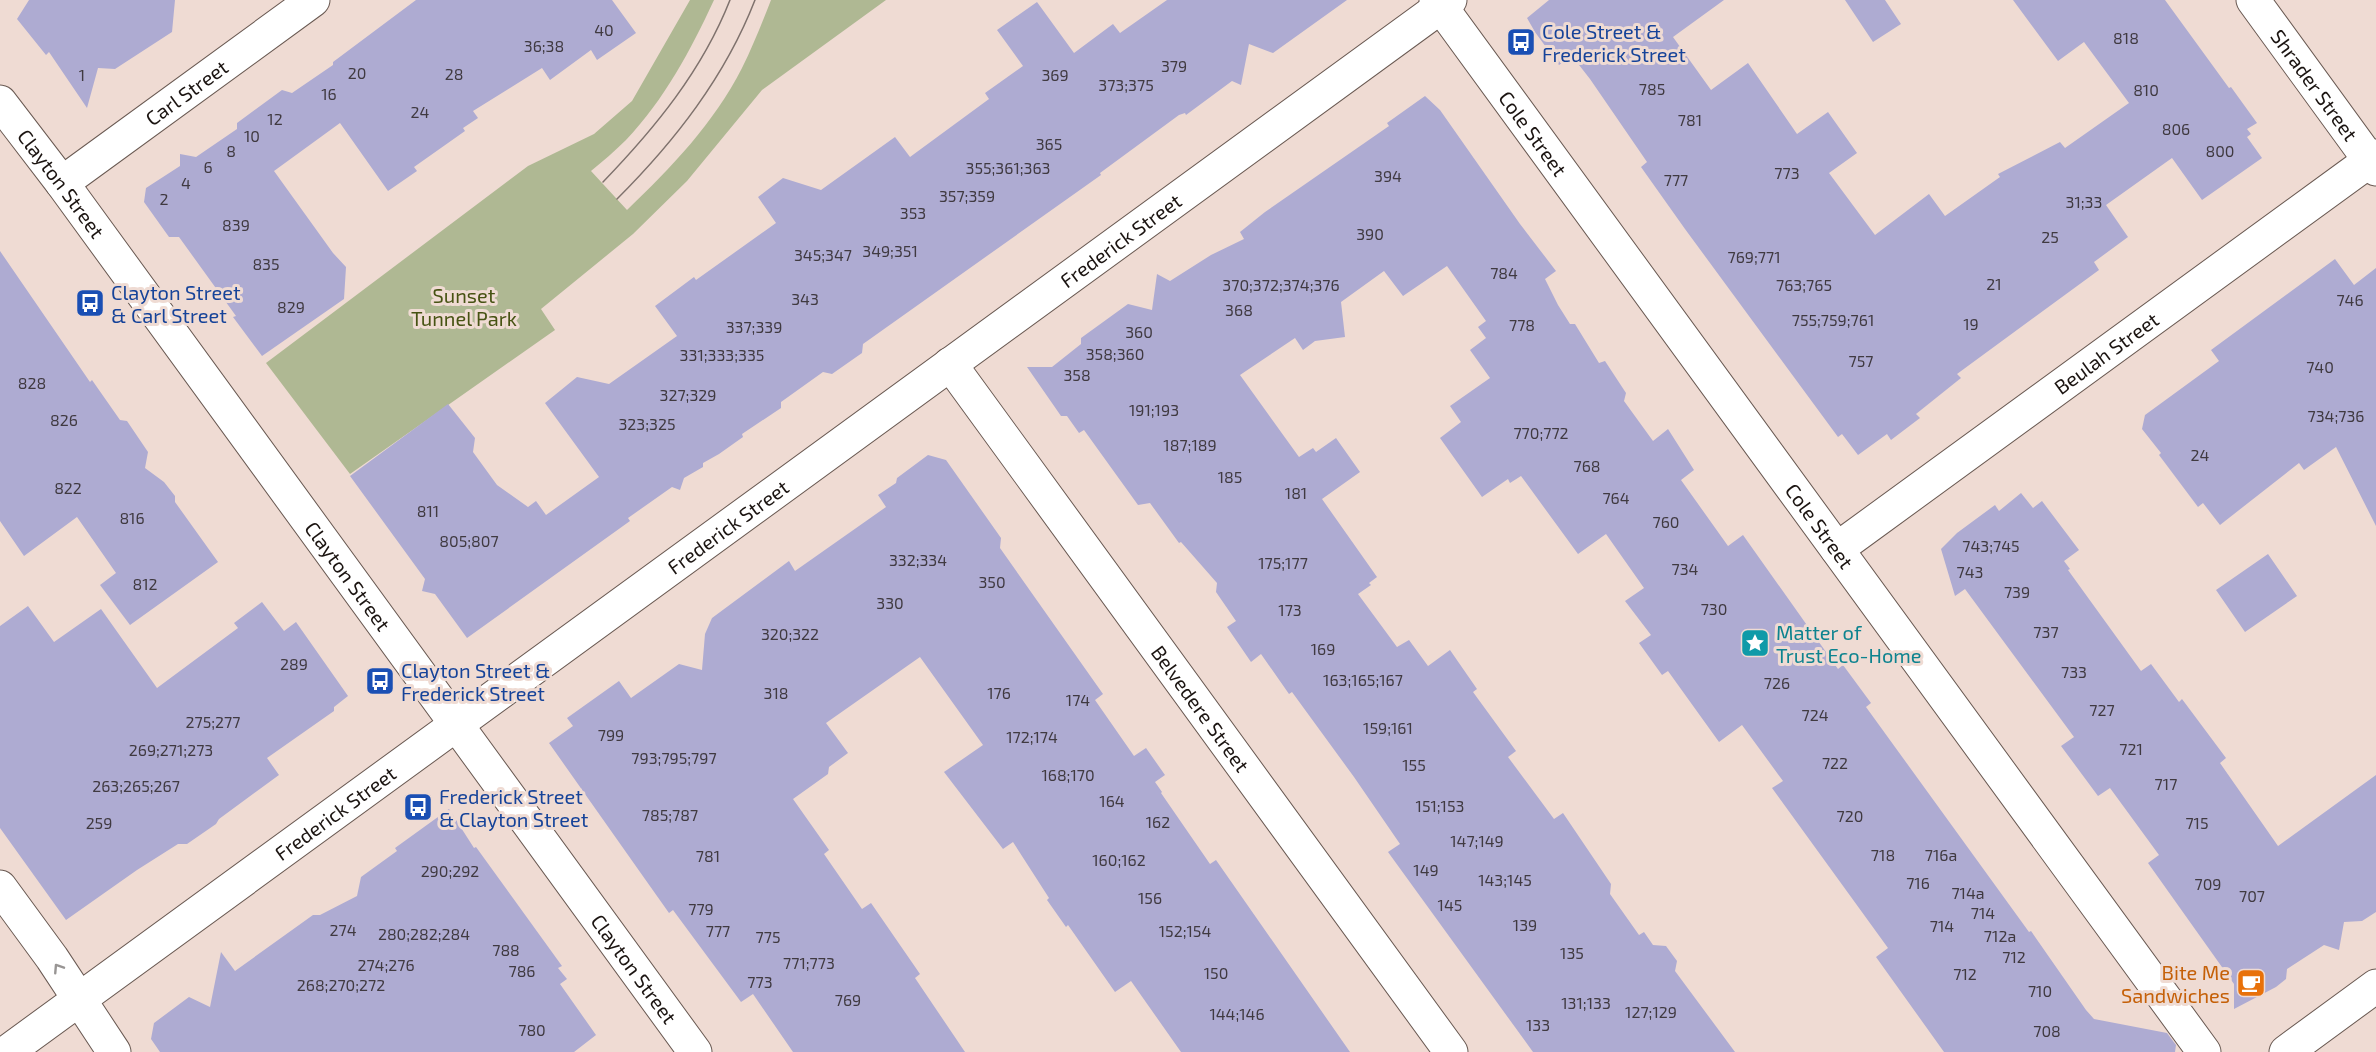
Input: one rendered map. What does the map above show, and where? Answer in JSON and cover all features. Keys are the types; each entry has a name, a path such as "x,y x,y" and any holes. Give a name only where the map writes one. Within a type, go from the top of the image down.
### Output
{"street":[{"name":"Carl Street","path":"62,183 313,0"},
{"name":"Shrader Street","path":"2253,0 2374,162"},
{"name":"Frederick Street","path":"7,1052 1442,2"},
{"name":"Cole Street","path":"1442,2 2204,1052"},
{"name":"Clayton Street","path":"0,102 62,183 695,1052"},
{"name":"Beulah Street","path":"1837,549 2374,162"},
{"name":"Belvedere Street","path":"950,364 1451,1052"},
{"path":"0,887 52,958 114,1052"},
{"path":"2286,1052 2376,986"}],"green space":[{"name":"Sunset Tunnel Park","path":"690,0 714,0 686,56 640,125 591,171 627,210 660,178 705,126 742,68 771,0 886,0 762,90 687,181 633,234 541,309 555,330 350,474 266,363 528,166 594,134 632,101"}],"building":[{"path":"29,0 175,0 172,32 115,69 98,68 87,108 49,52 46,55 17,19"},
{"path":"416,0 612,0 636,33 597,60 591,50 550,80 542,68 473,111 478,118 463,128 465,131 414,167 417,171 388,191 340,123 274,171 333,253 346,267 344,299 262,356 179,237 169,237 144,202 146,188 180,166 180,154 196,157 237,129 237,123 282,90 292,93 333,65 333,62"},
{"path":"1167,0 1347,0 1273,53 1249,44 1241,85 1232,81 1186,115 1185,113 1179,115 1100,173 1101,175 863,344 862,353 832,374 823,372 781,402 781,408 742,434 743,437 719,454 703,463 703,467 684,478 680,490 672,487 628,518 630,521 467,638 435,594 422,591 425,579 350,476 448,404 475,438 473,452 497,485 528,507 536,501 546,515 599,477 545,403 577,377 609,384 677,336 655,306 694,277 696,280 776,223 758,197 783,178 821,190 895,137 910,157 989,99 985,93 1023,66 997,30 1037,2 1074,53 1113,24 1120,33"},
{"path":"1549,0 1724,0 1673,37 1711,90 1748,63 1797,134 1828,112 1857,153 1829,173 1875,235 1929,194 1945,216 2000,177 1998,174 2060,142 2065,148 2129,103 2084,42 2058,61 2013,0 2165,0 2257,123 2247,129 2251,134 2247,137 2262,158 2202,200 2172,158 2106,205 2128,237 2094,262 2099,270 1957,374 1961,378 1916,414 1920,418 1891,440 1887,434 1858,455 1842,434 1838,437 1685,229 1641,167 1647,162 1590,79 1572,56 1559,65 1535,32 1527,18"},
{"path":"1845,0 1885,0 1901,24 1873,42"},
{"path":"1425,96 1440,110 1556,271 1545,279 1558,305 1570,324 1575,324 1599,363 1605,361 1626,393 1624,401 1653,441 1668,429 1694,470 1681,480 1728,546 1743,535 1838,669 1843,665 1871,703 1866,707 2029,932 2031,931 2086,1010 2094,1019 2167,1033 2176,1045 2175,1052 1944,1052 1876,957 1888,948 1772,788 1783,781 1742,725 1719,742 1668,671 1662,675 1639,643 1651,635 1625,601 1644,588 1606,534 1578,554 1521,476 1510,483 1508,479 1482,497 1440,438 1461,422 1450,406 1490,378 1470,350 1486,338 1478,327 1486,321 1447,266 1403,296 1384,271 1341,302 1345,337 1315,341 1303,350 1295,338 1240,375 1299,457 1313,448 1316,452 1336,438 1360,472 1322,499 1377,577 1369,583 1371,585 1358,594 1397,647 1409,640 1428,666 1450,650 1477,689 1473,692 1516,751 1508,757 1554,819 1563,813 1611,884 1610,894 1639,935 1644,932 1653,945 1666,946 1677,961 1675,971 1735,1052 1533,1052 1388,852 1400,844 1354,777 1292,692 1289,694 1261,654 1251,662 1227,627 1236,621 1216,592 1217,583 1181,542 1179,543 1150,503 1138,505 1084,430 1079,433 1067,416 1061,416 1027,367 1052,367 1081,344 1081,338 1128,304 1152,310 1157,274 1170,281 1211,255 1244,239 1240,232 1265,212 1389,126 1387,123"},
{"path":"0,251 90,382 92,380 120,420 127,421 148,452 145,468 164,482 175,496 175,502 218,562 130,625 100,585 116,573 77,517 24,556 0,521"},
{"path":"2335,259 2354,285 2376,268 2376,526 2336,447 2304,470 2299,463 2220,525 2203,503 2198,507 2159,455 2161,453 2142,429 2145,415 2219,361 2211,350"},
{"path":"928,455 946,460 1001,538 1000,548 1103,694 1095,700 1134,756 1146,748 1165,775 1155,782 1161,793 1210,864 1216,860 1350,1052 1181,1052 1131,981 1115,992 1068,925 1066,927 1047,900 1049,898 1013,842 1003,849 944,772 983,745 920,657 826,723 848,753 829,767 828,774 793,799 829,850 824,854 862,909 871,903 920,974 915,978 965,1052 793,1052 753,994 741,1002 673,910 669,913 640,872 549,743 573,726 567,718 619,681 631,698 679,664 702,670 705,634 712,618 789,561 795,571 886,507 878,495 896,483 897,478"},
{"path":"2021,493 2033,508 2042,501 2079,550 2064,561 2070,569 2068,570 2141,671 2151,664 2179,702 2182,699 2226,758 2220,763 2278,846 2376,775 2376,912 2362,921 2344,922 2339,950 2324,945 2287,969 2286,979 2276,987 2234,1009 2234,984 2148,863 2159,855 2110,788 2098,796 2061,746 2074,737 1965,589 1955,596 1941,549 1957,533 1995,505 1999,511"},
{"path":"2268,554 2297,596 2245,632 2216,590"},
{"path":"262,602 284,631 296,622 348,696 334,707 334,711 267,758 279,775 187,844 178,844 66,920 0,828 0,626 28,606 54,642 101,609 157,688 238,628 234,623"},
{"path":"449,809 474,848 476,847 562,966 558,968 567,979 560,984 596,1035 574,1052 160,1052 151,1039 154,1023 189,997 210,1007 221,952 235,971 313,915 320,915 357,896 361,877 397,851 395,848"}],"tram line":[{"path":"603,182 641,141 676,97 706,51 730,0"},
{"path":"617,199 659,154 696,107 729,55 755,0"}],"place":[{"name":"Cole Street & Frederick Street","path":"1521,42"},
{"name":"Clayton Street & Carl Street","path":"90,303"},
{"name":"Matter of Trust Eco-Home","path":"1755,643"},
{"name":"Clayton Street & Frederick Street","path":"380,681"},
{"name":"Frederick Street & Clayton Street","path":"418,807"},
{"name":"Bite Me Sandwiches","path":"2251,983"}]}
